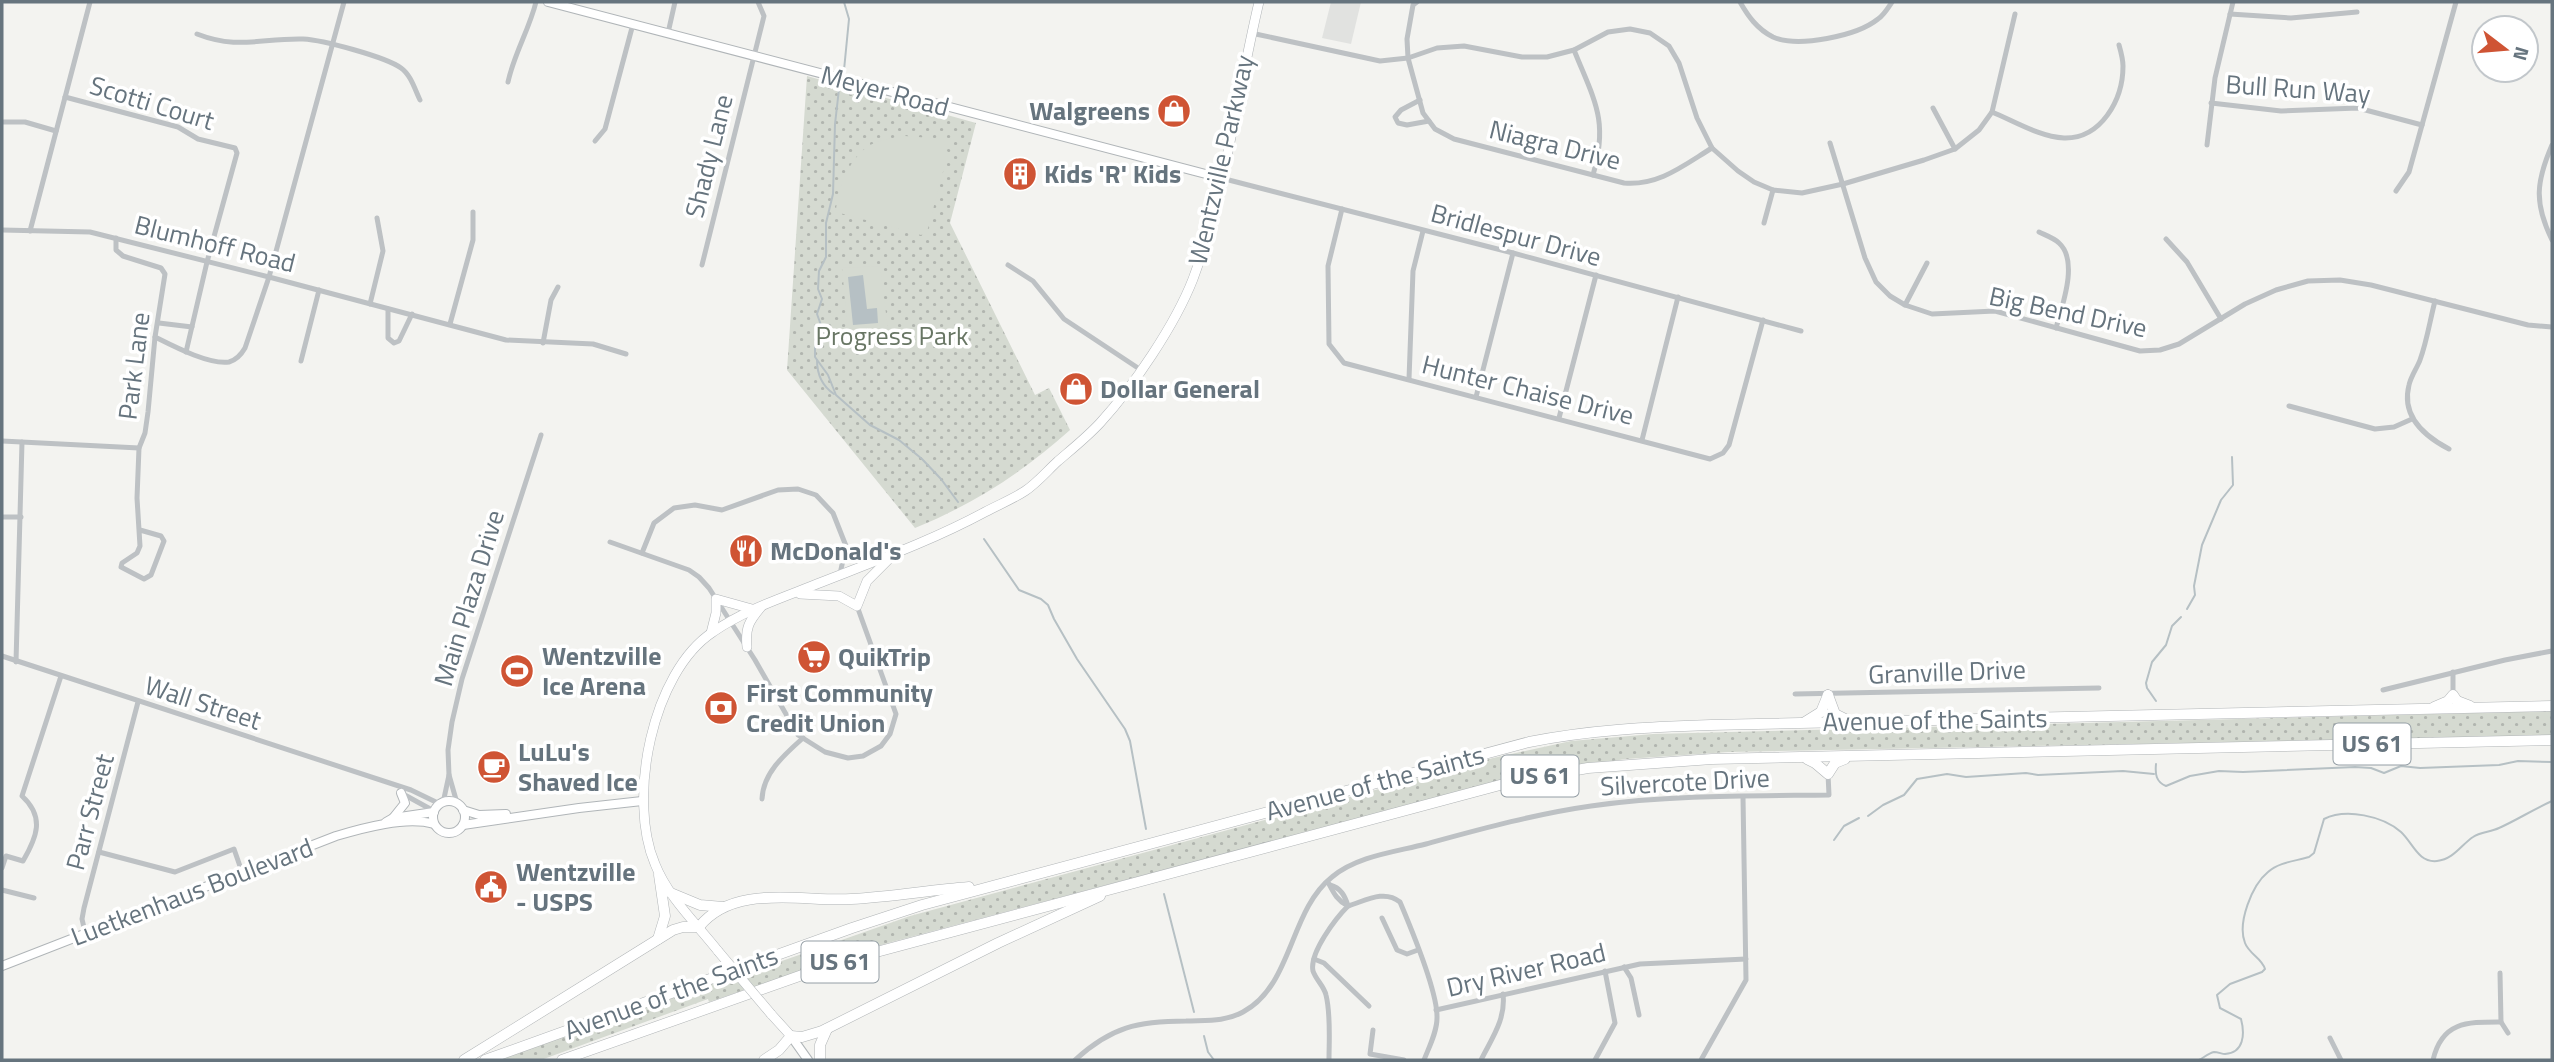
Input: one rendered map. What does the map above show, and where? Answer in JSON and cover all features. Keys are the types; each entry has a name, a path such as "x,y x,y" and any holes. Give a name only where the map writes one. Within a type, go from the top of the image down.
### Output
{"highway":[{"path":"1828,695 1835,715 1853,722"},
{"path":"1803,723 1821,712 1828,695"},
{"path":"2430,709 2448,701 2453,695 2457,701 2474,708"},
{"name":"Avenue of the Saints","path":"485,1060 852,928 994,885 1541,740 1613,729 2552,706"},
{"name":"Avenue of the Saints","path":"562,1060 839,962 1468,793 1552,774 1662,761 2552,740"},
{"path":"1800,757 1815,762 1828,774 1835,763 1852,756"},
{"path":"657,939 665,916 659,875"},
{"path":"464,1060 657,939 683,927 699,928 709,916 727,907 777,897 850,899 994,885"},
{"path":"764,1060 779,1050 791,1036 811,1035 827,1028 1047,919 1124,885"},
{"path":"671,893 700,905 727,907"},
{"path":"820,1060 820,1044 827,1028"}],"main road":[{"name":"Meyer Road","path":"548,2 1222,178"},
{"name":"Wentzville Parkway","path":"791,1036 699,928 659,875 644,828 642,801 646,764 663,699 691,650 730,621 945,533 1026,491 1100,423 1141,370 1172,321 1192,282 1222,178 1259,2"},
{"path":"795,593 839,596 857,606 867,581 894,554"},
{"path":"711,633 716,599 758,608 748,624 747,647"},
{"path":"393,818 405,803 401,793"},
{"path":"463,825 642,801"},
{"path":"460,806 465,817 458,831 447,833 438,830 434,824 438,808 460,806 479,815 554,811"},
{"name":"Luetkenhaus Boulevard","path":"383,824 393,818 438,808"},
{"name":"Luetkenhaus Boulevard","path":"2,966 336,836 383,824 434,824"},
{"path":"791,1036 808,1060"}],"street":[{"path":"30,231 90,2"},
{"path":"155,337 186,352 225,362 240,356 269,277 344,2"},
{"path":"508,82 512,63 530,27 536,2"},
{"path":"668,33 675,2"},
{"name":"Shady Lane","path":"702,265 764,16 758,2"},
{"path":"1417,2 1413,5 1407,39 1408,58 1420,100 1423,113 1429,121 1407,125 1398,123 1395,117 1401,110 1420,100"},
{"path":"1740,2 1753,23 1763,32 1775,38 1798,42 1814,41 1865,27 1879,19 1892,2"},
{"path":"2207,145 2211,103 2233,2"},
{"path":"2396,191 2409,172 2456,2"},
{"path":"2230,14 2291,18 2357,12"},
{"path":"1251,33 1380,61 1408,58 1437,48 1464,46 1522,57 1547,57 1574,50 1608,32 1630,29 1650,33 1669,46 1679,62 1698,118 1712,148 1738,172 1773,190 1802,193 1843,184 1955,149 1979,130 1992,112 2015,14"},
{"path":"596,141 605,129 633,24"},
{"path":"197,34 236,44 304,39 385,60 402,69 411,81 419,100"},
{"path":"1992,112 2048,135 2064,138 2093,130 2115,107 2123,67 2119,45"},
{"path":"1574,50 1597,107 1601,128 1601,149 1593,175"},
{"name":"Scotti Court","path":"65,97 178,127 198,139 235,148 237,153 207,262"},
{"name":"Bull Run Way","path":"2211,103 2281,111 2358,108 2423,125"},
{"path":"1933,107 1955,149"},
{"name":"Niagra Drive","path":"1429,121 1435,129 1454,139 1632,184 1659,180 1712,148"},
{"path":"2,122 25,122 56,131"},
{"name":"Big Bend Drive","path":"1830,143 1876,282 1890,296 1923,312 1942,315 1995,311 2140,351 2160,351 2179,344 2245,304 2276,290 2308,281 2340,280 2371,285 2528,325 2552,327"},
{"path":"2552,145 2539,183 2539,202 2544,224 2552,240"},
{"name":"Bridlespur Drive","path":"1222,178 1801,331"},
{"path":"1764,223 1773,190"},
{"name":"Hunter Chaise Drive","path":"1342,209 1328,266 1329,344 1344,363 1710,459 1723,453 1729,445 1763,320"},
{"path":"450,324 473,240 473,212"},
{"path":"370,304 383,251 377,218"},
{"name":"Blumhoff Road","path":"2,230 90,232 506,340 593,344 626,354"},
{"path":"1409,379 1413,271 1423,230"},
{"path":"2039,232 2060,243 2068,259 2069,279 2056,328"},
{"name":"Park Lane","path":"116,238 117,250 123,256 161,268 164,274 145,433 139,448 137,498 139,530 140,546 137,553 122,563 121,567 144,579 151,575 164,541 161,536 139,530"},
{"path":"2166,239 2187,262 2221,319"},
{"path":"1476,397 1513,253"},
{"path":"186,352 207,262"},
{"path":"1905,305 1927,262"},
{"path":"1008,265 1033,281 1065,318 1141,370"},
{"path":"1559,418 1596,275"},
{"path":"543,343 551,300 558,287"},
{"path":"301,360 319,290"},
{"path":"1642,440 1678,297"},
{"path":"2435,301 2420,361 2409,385 2408,402 2412,419 2430,439 2449,449"},
{"path":"388,309 386,330 388,338 394,343 399,341 412,314"},
{"path":"159,323 192,327"},
{"path":"2290,406 2375,429 2394,427 2412,419"},
{"name":"Main Plaza Drive","path":"438,808 449,775 449,743 462,679 541,435"},
{"path":"2,441 139,448"},
{"path":"16,662 22,442"},
{"path":"642,553 654,523 674,508 695,505 722,510 788,489 806,491 823,500 833,513 846,546 870,563"},
{"path":"2,517 20,517"},
{"path":"610,542 689,570 699,577 747,647 794,728 803,738 832,756 855,757 872,753 890,734 896,714 857,606"},
{"path":"840,575 846,546"},
{"path":"2383,690 2552,651"},
{"name":"Wall Street","path":"2,656 411,790 438,808"},
{"path":"2453,672 2453,695"},
{"path":"2,868 6,856 23,861 34,839 37,829 34,807 22,796 61,676"},
{"name":"Granville Drive","path":"1796,694 2099,688"},
{"name":"Parr Street","path":"85,932 82,919 138,702"},
{"path":"762,799 768,775 803,738"},
{"name":"Silvercote Drive","path":"1075,1060 1093,1044 1118,1030 1154,1022 1216,1020 1242,1013 1253,1006 1264,995 1314,897 1346,868 1361,861 1556,812 1635,802 1829,795 1828,774"},
{"name":"Main Plaza Drive","path":"449,775 460,806"},
{"name":"Wall Street","path":"392,785 401,793 438,808"},
{"path":"1700,1060 1746,980 1743,797"},
{"path":"99,852 174,872 234,849 242,872"},
{"path":"1329,883 1332,892 1348,906"},
{"path":"2,890 34,898"},
{"path":"1329,1060 1327,1002 1323,986 1313,970 1314,959 1336,918 1348,906 1379,895 1394,897 1400,902 1436,1010 1436,1024 1424,1060"},
{"path":"1381,918 1397,950 1407,954 1418,950"},
{"path":"1314,959 1324,963 1369,1006"},
{"name":"Dry River Road","path":"1436,1010 1654,962 1746,959"},
{"name":"Dry River Road","path":"1624,967 1631,978 1639,1015"},
{"path":"1595,1060 1615,1023 1605,971"},
{"path":"2500,973 2501,1021 2508,1033"},
{"path":"1481,1060 1502,1021 1503,994"},
{"path":"2433,1060 2441,1040 2453,1028 2467,1022 2501,1021"},
{"path":"1373,1030 1370,1057 1404,1060"},
{"path":"2330,1038 2341,1060"}],"shaded area":[{"path":"1331,2 1361,2 1351,44 1322,38"},
{"path":"863,275 867,309 877,308 878,323 853,325 848,277"}],"green space":[{"name":"Progress Park","path":"807,76 976,123 950,223 1035,395 1049,388 1070,430 997,486 915,528 787,370"},
{"path":"905,136 943,139 948,153 927,232 921,235 836,212 845,176 860,153 876,143"},
{"path":"880,266 888,329 848,333 842,268"},
{"path":"2552,711 2552,736 1728,752 1626,759 1526,774 888,943 709,1002 708,999 541,1060 498,1060 777,959 779,962 910,916 1493,758 1571,741 1653,734"}],"waterway":[{"path":"844,2 849,19 844,70"},
{"path":"839,89 833,194 826,223 826,257 819,271 818,289 822,299 817,314 822,328 815,346 815,357 828,375 836,395 870,425 899,440 922,459 958,502"},
{"path":"817,360 821,379 834,394"},
{"path":"2187,609 2195,595 2194,586 2202,545 2221,500 2233,485 2232,457"},
{"path":"984,539 1019,590 1041,599 1048,605 1077,659 1125,729 1130,741 1146,829"},
{"path":"2156,701 2146,683 2152,662 2166,645 2172,626 2181,617"},
{"path":"2156,764 2157,777 2166,786 2190,776 2219,771 2355,767 2371,768 2384,773 2401,766 2420,768 2499,765 2518,761 2552,762"},
{"path":"1868,816 1904,795 1917,779 1947,774 1966,777 2123,771 2154,774"},
{"path":"2199,1060 2214,1052 2231,1053 2242,1042 2241,1019 2220,1008 2217,995 2230,984 2265,969 2245,943 2243,925 2248,905 2257,886 2268,872 2277,866 2309,857 2314,853 2324,819 2343,814 2375,818 2401,832 2420,856 2437,861 2453,855 2476,835 2499,828 2552,801"},
{"path":"1834,840 1844,826 1859,818"},
{"path":"1164,894 1194,1012"},
{"path":"1204,1036 1208,1052 1214,1060"}],"place":[{"name":"Walgreens","path":"1174,111"},
{"name":"Kids 'R' Kids","path":"1020,174"},
{"name":"Dollar General","path":"1076,389"},
{"name":"McDonald's","path":"746,551"},
{"name":"QuikTrip","path":"814,657"},
{"name":"Wentzville Ice Arena","path":"517,671"},
{"name":"First Community Credit Union","path":"721,708"},
{"name":"LuLu's Shaved Ice","path":"494,767"},
{"name":"Wentzville - USPS","path":"491,887"}]}
